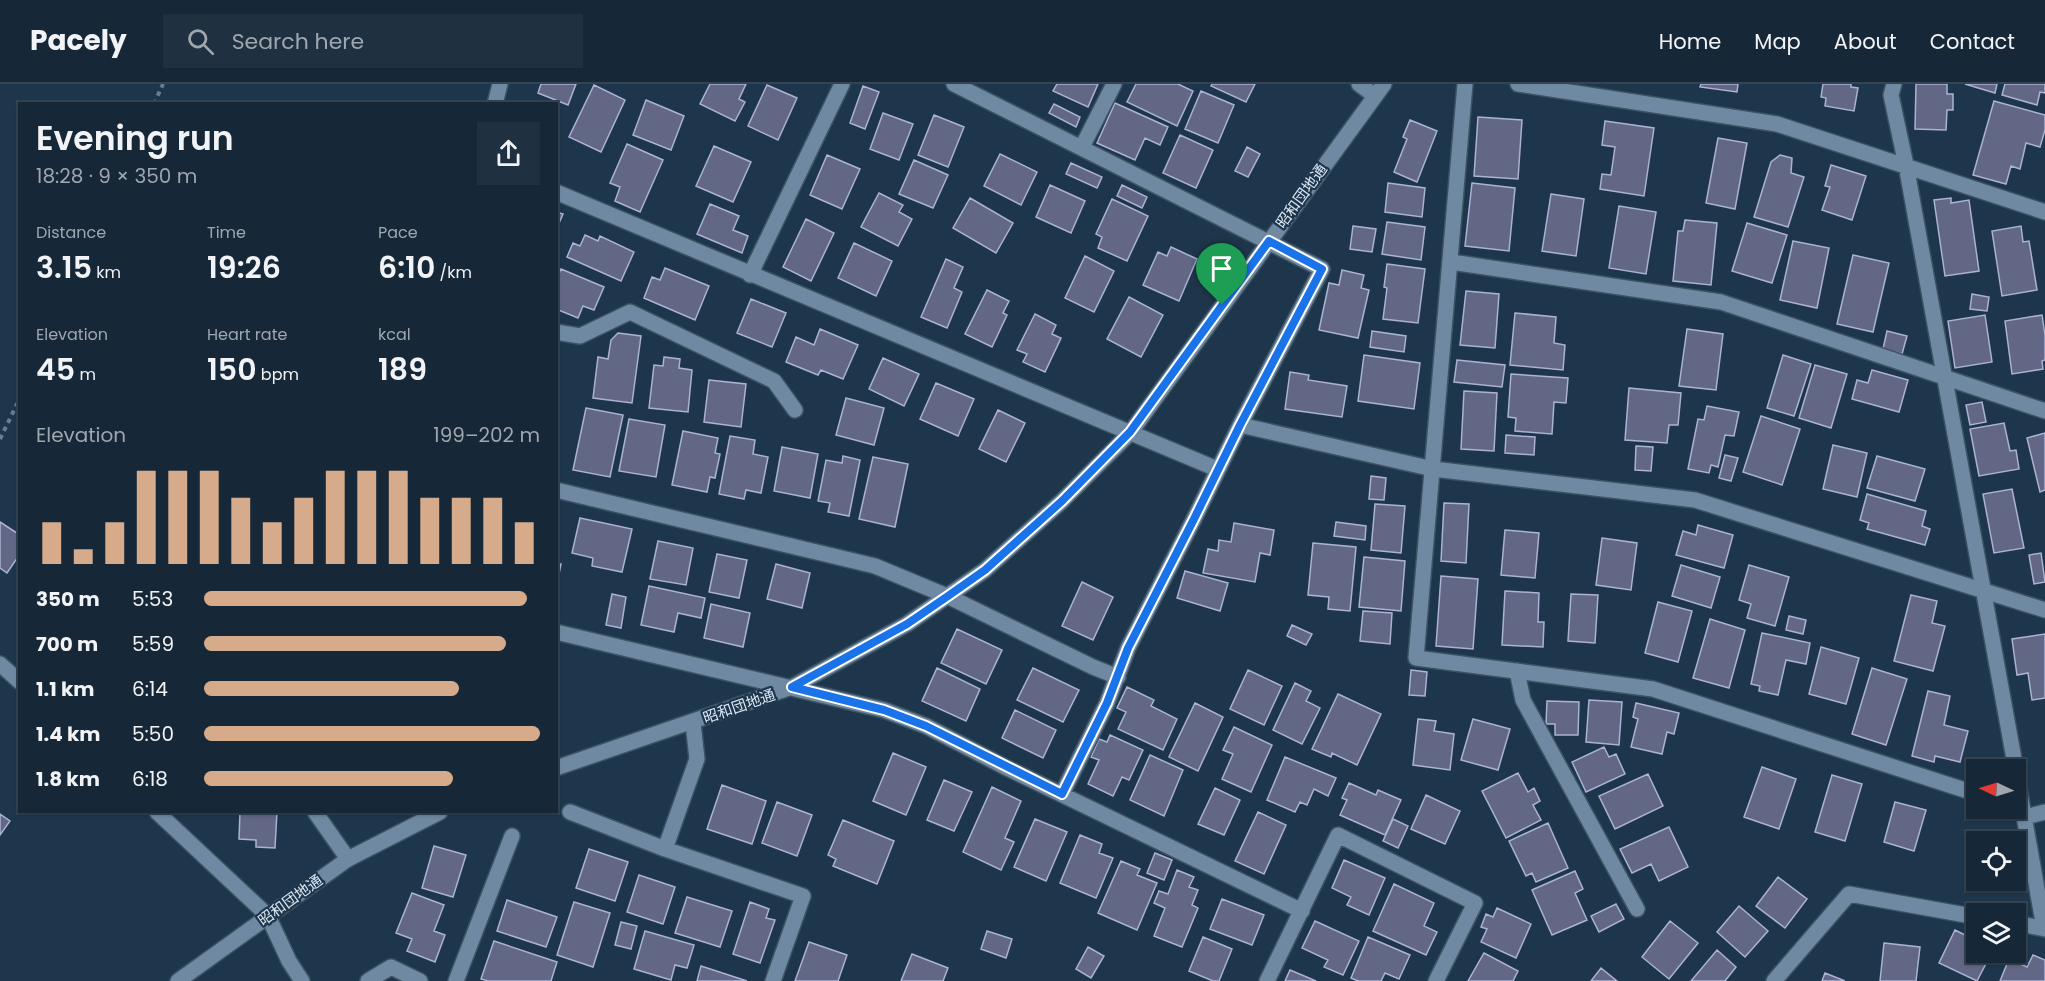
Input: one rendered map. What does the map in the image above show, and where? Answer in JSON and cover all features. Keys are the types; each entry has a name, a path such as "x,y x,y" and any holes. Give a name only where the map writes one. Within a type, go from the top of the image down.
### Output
{"street":[{"path":"496,102 500,84"},
{"path":"750,275 842,84"},
{"path":"954,84 1322,269 1217,469 1128,648 1118,676 1062,794"},
{"path":"1082,147 1114,84"},
{"path":"1359,84 1379,90"},
{"path":"1465,84 1416,658 1653,689 1966,790"},
{"path":"1518,84 1777,124 2045,212"},
{"path":"1894,84 1891,95 1906,165 2014,759"},
{"name":"昭和団地通","path":"558,767 693,723 792,687 907,624 985,570 1062,501 1130,432 1379,90"},
{"path":"558,193 1217,469"},
{"path":"1451,262 1721,302 2045,411"},
{"path":"558,332 580,336 630,312 774,381 795,410"},
{"path":"1240,425 1433,468 1695,500 2045,610"},
{"path":"558,490 874,566 948,596 1093,667 1118,676"},
{"path":"558,632 884,710 926,726 1302,911"},
{"path":"0,664 18,680"},
{"path":"1517,671 1523,699 1637,909"},
{"path":"665,849 697,759 693,723"},
{"path":"570,812 665,849 803,896 773,981"},
{"path":"2026,817 2045,812"},
{"path":"158,813 268,916 289,961 302,981"},
{"path":"316,813 348,859"},
{"name":"昭和団地通","path":"178,981 348,859 384,838 438,813"},
{"path":"2025,819 2044,928 2026,925"},
{"path":"1267,981 1338,835 1475,903 1436,981"},
{"path":"456,981 512,836"},
{"path":"1774,981 1849,894 1966,914"},
{"path":"368,981 391,967 420,981"}],"path":[{"path":"155,102 163,84"},
{"path":"0,438 18,402"}],"building":[{"path":"541,84 576,84 568,105 538,93"},
{"path":"710,84 746,84 739,99 745,102 735,121 700,104"},
{"path":"1057,84 1098,84 1088,107 1053,91"},
{"path":"1136,84 1178,84 1193,91 1177,126 1127,102"},
{"path":"1212,84 1255,84 1246,102 1211,86"},
{"path":"1701,84 1738,84 1737,92 1700,87"},
{"path":"1823,84 1851,84 1851,87 1858,88 1854,111 1825,106 1826,98 1821,97"},
{"path":"1916,84 1947,84 1947,94 1953,94 1953,110 1947,110 1946,130 1915,129"},
{"path":"1965,84 1997,84 1995,93"},
{"path":"2005,84 2045,84 2045,93 2040,92 2037,105 2002,95"},
{"path":"594,85 625,100 601,152 569,137"},
{"path":"767,85 797,98 778,140 748,126"},
{"path":"863,86 879,92 865,129 850,123"},
{"path":"1201,91 1234,105 1218,143 1185,129"},
{"path":"646,100 684,116 671,150 633,135"},
{"path":"1994,101 2045,115 2045,130 2040,147 2026,143 2020,169 2011,166 2006,184 1973,175"},
{"path":"1115,103 1168,127 1160,145 1145,138 1135,160 1097,143"},
{"path":"1054,104 1080,117 1076,127 1049,113"},
{"path":"883,113 913,124 899,160 870,149"},
{"path":"934,115 964,127 948,167 918,155"},
{"path":"1478,117 1522,120 1518,179 1474,176"},
{"path":"1410,120 1437,131 1417,182 1394,172 1407,139 1403,137"},
{"path":"1605,121 1654,128 1644,196 1600,189 1602,174 1611,175 1615,147 1602,145"},
{"path":"1180,135 1213,150 1196,188 1163,173"},
{"path":"1718,138 1747,143 1735,209 1706,203"},
{"path":"627,144 663,160 640,212 615,201 620,187 610,183"},
{"path":"714,146 751,162 733,202 696,186"},
{"path":"1247,147 1260,154 1248,177 1235,171"},
{"path":"1000,154 1037,172 1021,205 984,186"},
{"path":"827,155 860,169 842,209 810,195"},
{"path":"1780,155 1792,158 1791,173 1804,177 1788,227 1754,217 1771,162"},
{"path":"914,160 948,175 933,208 899,194"},
{"path":"1071,163 1102,177 1097,188 1066,174"},
{"path":"1831,165 1866,176 1852,220 1822,210 1830,187 1825,186"},
{"path":"1388,183 1425,188 1422,217 1385,212"},
{"path":"1472,183 1515,188 1509,251 1465,246"},
{"path":"1050,185 1085,201 1071,233 1036,217"},
{"path":"1122,185 1147,197 1142,208 1117,196"},
{"path":"879,193 903,205 899,212 912,219 898,246 861,227"},
{"path":"1551,194 1584,199 1576,256 1542,251"},
{"path":"970,198 1013,223 996,253 953,228"},
{"path":"1951,198 1951,203 1969,200 1979,271 1945,276 1934,200"},
{"path":"1112,199 1148,216 1127,261 1098,248 1102,237 1096,234"},
{"path":"710,204 739,216 733,230 748,236 742,253 697,234"},
{"path":"1619,206 1656,212 1646,274 1609,268"},
{"path":"558,213 563,214 558,225"},
{"path":"806,219 834,233 811,281 783,267"},
{"path":"1685,220 1717,223 1711,285 1673,281 1678,231 1683,231"},
{"path":"1387,222 1425,227 1421,260 1382,254"},
{"path":"1747,223 1787,235 1772,283 1732,271"},
{"path":"1353,226 1376,229 1372,252 1350,249"},
{"path":"2021,226 2023,242 2029,241 2037,290 2002,296 1992,231"},
{"path":"585,235 598,241 600,236 634,252 621,281 567,257 573,243 580,246"},
{"path":"1793,241 1829,248 1817,308 1780,300"},
{"path":"854,243 892,261 876,296 838,278"},
{"path":"1171,247 1197,259 1179,301 1143,285 1158,252 1167,256"},
{"path":"1853,255 1889,263 1873,332 1837,324"},
{"path":"1085,256 1114,271 1094,312 1065,298"},
{"path":"946,259 963,267 954,288 962,292 947,328 921,317"},
{"path":"1387,264 1425,269 1418,323 1383,319"},
{"path":"665,268 709,286 695,320 644,298 652,277 660,280"},
{"path":"561,269 604,287 594,310 583,306 578,318 558,310 558,276"},
{"path":"1342,270 1364,275 1361,288 1369,290 1358,338 1319,330 1329,283 1339,285"},
{"path":"987,290 1009,301 1003,313 1007,315 992,347 965,334"},
{"path":"1466,291 1499,294 1495,348 1460,345"},
{"path":"1972,294 1989,297 1987,311 1970,309"},
{"path":"1129,297 1163,315 1141,357 1107,339"},
{"path":"751,299 786,313 772,347 737,333"},
{"path":"1515,313 1556,317 1554,343 1565,345 1563,370 1510,365"},
{"path":"1035,314 1056,325 1052,334 1061,338 1045,372 1023,362 1027,354 1017,350"},
{"path":"1985,315 1992,362 1955,368 1948,321"},
{"path":"2042,315 2045,335 2043,369 2012,374 2005,321"},
{"path":"820,329 858,345 843,379 821,370 818,375 786,362 796,337 814,345"},
{"path":"1687,329 1723,334 1716,390 1679,386"},
{"path":"1372,331 1406,336 1404,352 1370,347"},
{"path":"1887,331 1907,336 1902,354 1883,349"},
{"path":"618,333 641,336 632,403 593,398 598,357 608,359 611,340"},
{"path":"1364,355 1420,363 1414,409 1358,401"},
{"path":"1783,355 1811,364 1794,416 1767,408"},
{"path":"664,357 680,359 679,368 692,370 688,412 649,408 654,365 663,366"},
{"path":"883,358 919,374 904,406 869,389"},
{"path":"1457,360 1505,365 1502,387 1454,382"},
{"path":"1815,365 1847,374 1831,428 1799,418"},
{"path":"1872,370 1908,380 1899,412 1852,399 1857,380 1868,383"},
{"path":"1290,372 1309,375 1308,380 1347,386 1342,417 1285,409"},
{"path":"1511,374 1568,378 1566,403 1554,402 1552,434 1515,431 1516,418 1508,417"},
{"path":"709,380 746,384 741,427 704,422"},
{"path":"936,383 974,399 958,436 920,419"},
{"path":"1629,388 1681,393 1678,425 1669,425 1667,443 1625,440"},
{"path":"1464,391 1497,393 1494,451 1461,449"},
{"path":"846,398 884,408 874,445 836,435"},
{"path":"1982,402 1986,422 1970,425 1966,405"},
{"path":"1707,406 1739,412 1734,436 1725,435 1718,467 1711,465 1709,473 1688,469 1698,419 1704,420"},
{"path":"586,408 623,415 610,477 573,470"},
{"path":"998,410 1025,423 1006,462 979,449"},
{"path":"1761,416 1800,429 1782,485 1743,472"},
{"path":"629,419 665,425 656,477 619,471"},
{"path":"2004,423 2010,451 2016,450 2019,469 1979,476 1970,429"},
{"path":"683,431 718,438 715,453 720,454 715,478 710,477 707,492 672,485"},
{"path":"2045,433 2045,490 2040,492 2027,438"},
{"path":"1506,435 1535,437 1534,455 1505,453"},
{"path":"730,436 755,440 753,454 768,457 761,493 746,490 744,499 719,494"},
{"path":"1833,445 1867,453 1857,497 1823,489"},
{"path":"1636,446 1653,447 1651,471 1635,470"},
{"path":"782,447 818,454 810,498 774,491"},
{"path":"1725,455 1738,458 1731,481 1719,478"},
{"path":"843,456 860,460 849,516 828,512 830,503 818,501 826,460 842,463"},
{"path":"1877,456 1925,469 1915,501 1867,488"},
{"path":"873,457 908,464 895,527 859,519"},
{"path":"1371,476 1386,478 1384,500 1369,499"},
{"path":"2012,489 2024,548 1994,553 1983,494"},
{"path":"1867,494 1926,511 1922,526 1930,529 1925,545 1867,529 1869,523 1860,520"},
{"path":"1444,503 1469,504 1466,563 1441,561"},
{"path":"1375,504 1405,506 1401,553 1371,550"},
{"path":"580,518 632,529 622,572 592,566 593,558 572,553"},
{"path":"0,522 18,534 18,557 7,573 0,568"},
{"path":"1336,522 1366,526 1365,540 1334,536"},
{"path":"1234,523 1274,530 1270,555 1260,553 1255,582 1203,573 1208,549 1218,551 1219,540 1231,542"},
{"path":"1698,525 1733,535 1724,568 1676,555 1683,531 1696,535"},
{"path":"1505,530 1539,533 1535,578 1501,575"},
{"path":"1602,538 1637,543 1631,590 1596,585"},
{"path":"658,541 693,548 686,585 650,579"},
{"path":"1313,543 1356,547 1350,611 1328,609 1329,597 1308,595"},
{"path":"2041,553 2045,582 2034,584 2029,555"},
{"path":"717,554 747,560 739,598 709,592"},
{"path":"1364,557 1405,561 1401,611 1359,607"},
{"path":"558,563 561,564 558,579"},
{"path":"776,564 810,573 802,608 767,599"},
{"path":"1681,565 1720,577 1711,608 1672,596"},
{"path":"1749,565 1789,577 1775,626 1747,618 1751,604 1739,600"},
{"path":"1185,571 1228,583 1220,611 1177,598"},
{"path":"1441,576 1478,579 1473,649 1436,646"},
{"path":"1082,582 1113,597 1093,640 1062,626"},
{"path":"649,586 705,598 701,618 678,613 674,632 641,625"},
{"path":"1505,591 1539,593 1538,622 1544,622 1543,647 1502,645"},
{"path":"612,594 626,597 621,628 606,625"},
{"path":"1571,594 1598,595 1595,643 1568,641"},
{"path":"1911,595 1937,601 1932,623 1945,626 1933,671 1894,661"},
{"path":"1658,602 1692,611 1678,662 1645,653"},
{"path":"711,604 750,613 743,647 704,638"},
{"path":"1363,611 1392,613 1390,644 1360,641"},
{"path":"1789,616 1806,620 1803,634 1786,630"},
{"path":"1710,619 1745,630 1729,688 1693,678"},
{"path":"1292,625 1312,634 1306,645 1287,636"},
{"path":"957,629 1002,650 986,684 941,663"},
{"path":"1762,633 1810,643 1806,664 1786,660 1778,695 1759,691 1760,686 1751,684"},
{"path":"2045,634 2045,698 2032,700 2028,673 2017,675 2012,639"},
{"path":"1821,647 1859,658 1846,704 1809,694"},
{"path":"937,668 980,689 966,721 922,701"},
{"path":"1033,668 1079,690 1063,722 1017,700"},
{"path":"1872,668 1907,679 1886,745 1852,734"},
{"path":"1248,670 1282,686 1264,725 1230,709"},
{"path":"1411,670 1427,672 1425,696 1409,695"},
{"path":"1295,683 1311,691 1306,701 1320,708 1302,744 1273,730"},
{"path":"1127,687 1154,700 1151,706 1177,719 1163,750 1118,729 1126,712 1117,708"},
{"path":"1928,691 1950,696 1944,725 1968,731 1960,762 1935,756 1934,762 1912,756"},
{"path":"1338,694 1381,714 1357,765 1332,753 1331,757 1312,749"},
{"path":"1589,700 1622,702 1619,745 1586,742"},
{"path":"1547,701 1579,702 1578,735 1555,735 1555,724 1546,724"},
{"path":"1195,703 1223,717 1198,771 1169,757"},
{"path":"1636,703 1679,713 1674,734 1667,732 1662,754 1631,747 1638,719 1633,717"},
{"path":"1015,710 1056,730 1043,758 1002,738"},
{"path":"1418,719 1436,721 1434,731 1454,734 1450,770 1413,765"},
{"path":"1473,719 1510,729 1498,770 1461,760"},
{"path":"1234,727 1272,745 1251,792 1222,779 1233,754 1223,750"},
{"path":"1110,735 1143,750 1129,780 1122,777 1113,796 1088,784 1099,760 1091,757 1099,739 1107,742"},
{"path":"1604,747 1609,757 1616,754 1625,774 1586,792 1572,762"},
{"path":"893,753 926,767 906,815 873,801"},
{"path":"1150,755 1183,770 1164,816 1130,800"},
{"path":"1285,757 1336,778 1328,796 1314,789 1307,805 1300,802 1295,812 1267,800"},
{"path":"1762,767 1796,779 1779,829 1744,817"},
{"path":"1518,773 1528,792 1534,788 1540,801 1533,805 1541,820 1506,838 1482,791"},
{"path":"1648,774 1663,806 1615,829 1599,796"},
{"path":"1832,775 1862,784 1845,841 1815,832"},
{"path":"944,780 972,792 954,831 927,820"},
{"path":"1349,783 1376,795 1378,790 1401,800 1385,835 1340,815 1347,800 1342,798"},
{"path":"722,785 766,801 752,844 707,829"},
{"path":"992,787 1021,801 1005,838 1014,842 1001,870 963,852"},
{"path":"1215,788 1240,800 1224,835 1198,824"},
{"path":"1426,795 1460,811 1445,844 1411,829"},
{"path":"777,802 812,815 797,856 762,843"},
{"path":"1895,802 1926,810 1914,851 1884,842"},
{"path":"1258,812 1286,825 1264,874 1235,861"},
{"path":"240,813 277,813 275,848 256,847 256,840 239,839"},
{"path":"0,814 10,821 0,835"},
{"path":"1035,819 1067,832 1046,881 1014,867"},
{"path":"1393,819 1408,826 1398,848 1383,841"},
{"path":"843,820 894,841 877,884 833,866 836,859 828,855"},
{"path":"1548,823 1568,868 1536,882 1532,873 1526,876 1509,841"},
{"path":"1669,827 1688,867 1659,881 1651,864 1632,873 1620,849"},
{"path":"1080,835 1102,844 1099,853 1113,858 1096,898 1060,883"},
{"path":"434,846 466,855 453,897 422,888"},
{"path":"589,849 628,862 615,901 576,888"},
{"path":"1155,853 1172,860 1164,880 1147,873"},
{"path":"1344,860 1385,878 1369,915 1347,905 1351,897 1332,888"},
{"path":"1121,861 1140,869 1137,875 1157,883 1137,930 1098,913"},
{"path":"1177,870 1194,877 1189,887 1198,890 1192,905 1198,908 1182,947 1154,936 1165,908 1154,903 1159,891 1168,894"},
{"path":"1575,871 1583,889 1575,893 1587,920 1552,935 1532,890"},
{"path":"639,875 675,887 663,924 627,912"},
{"path":"1778,877 1807,899 1785,928 1756,906"},
{"path":"1394,884 1434,903 1424,926 1437,932 1426,955 1373,931"},
{"path":"412,893 444,905 434,931 445,935 435,962 407,951 412,939 396,933"},
{"path":"687,897 732,911 720,947 675,933"},
{"path":"1222,899 1264,915 1252,945 1210,929"},
{"path":"507,900 557,917 546,947 497,931"},
{"path":"574,902 610,913 593,967 557,955"},
{"path":"750,902 769,909 766,918 775,920 760,963 733,954"},
{"path":"1616,904 1624,919 1599,932 1591,916"},
{"path":"1739,906 1768,931 1745,957 1717,932"},
{"path":"1497,908 1531,924 1516,958 1481,942 1487,929 1481,927 1486,914 1493,917"},
{"path":"1315,921 1359,941 1343,975 1324,967 1328,960 1302,948"},
{"path":"1670,921 1698,943 1669,979 1642,957"},
{"path":"621,922 637,926 631,949 615,945"},
{"path":"1955,930 1966,936 1966,963 1986,963 1977,981 1939,963"},
{"path":"645,931 694,945 687,968 675,965 671,980 634,969"},
{"path":"987,931 1012,939 1006,958 981,949"},
{"path":"1203,937 1232,949 1219,981 1213,981 1189,971"},
{"path":"1368,937 1410,955 1399,979 1385,973 1381,981 1358,981 1351,978"},
{"path":"494,941 557,962 551,981 481,979"},
{"path":"809,942 847,955 838,981 795,981"},
{"path":"1884,943 1920,947 1916,981 1880,981"},
{"path":"1088,947 1104,956 1091,978 1076,969"},
{"path":"1717,950 1736,967 1725,981 1691,981"},
{"path":"1484,953 1518,971 1513,981 1468,981"},
{"path":"912,954 948,968 943,981 901,981"},
{"path":"2033,955 2045,960 2045,981 2000,981 2007,963 2018,963 2027,967"},
{"path":"701,966 747,981 697,981"},
{"path":"1601,968 1617,981 1591,981"},
{"path":"1290,970 1316,981 1285,981"},
{"path":"1825,973 1845,981 1822,981"}],"route":[{"path":"1269,241 1322,269 1217,469 1128,648 1107,703 1062,794 926,726 884,710 792,687 907,624 985,570 1062,501 1130,432 1222,305 1269,241"}]}
